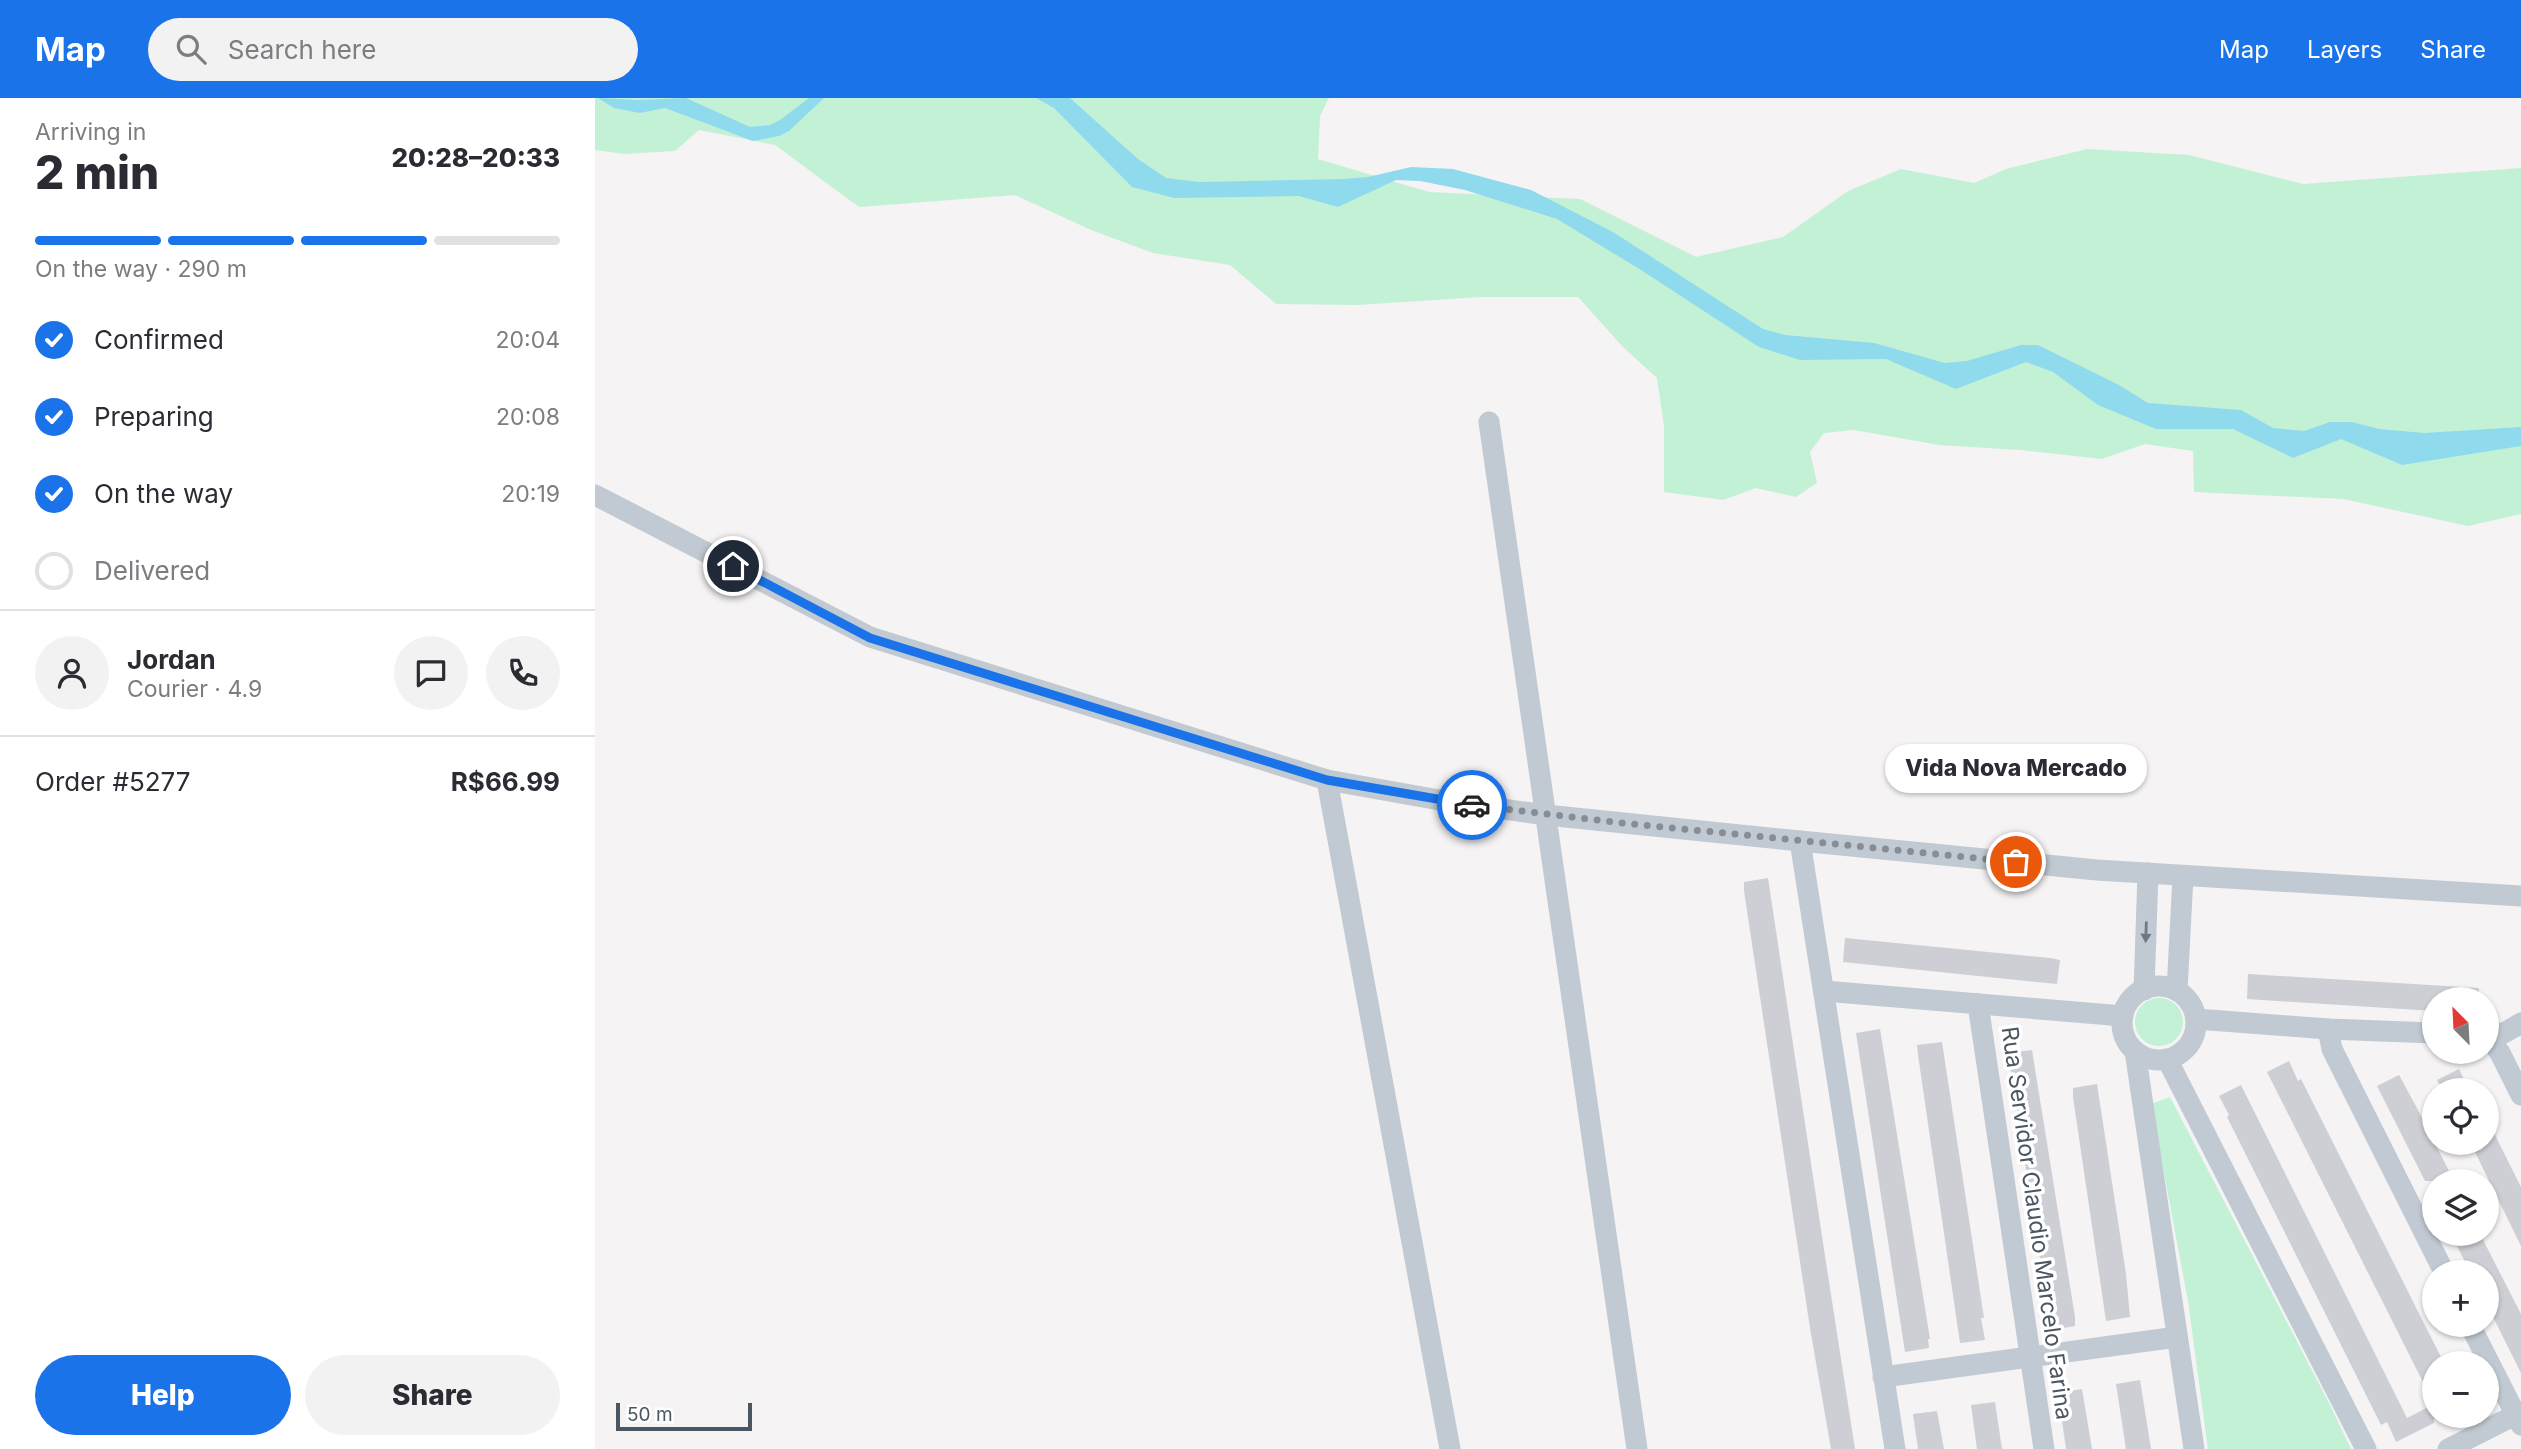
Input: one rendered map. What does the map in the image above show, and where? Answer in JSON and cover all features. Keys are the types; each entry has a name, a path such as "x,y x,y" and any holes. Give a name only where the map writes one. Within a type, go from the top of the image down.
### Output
{"street":[{"path":"1489,422 1637,1449"},
{"path":"595,495 870,638 1327,780 1445,801 1546,815 1800,841 2183,876 2521,896"},
{"path":"1327,780 1450,1449"},
{"path":"1800,841 1895,1449"},
{"path":"2144,990 2148,873"},
{"path":"2177,991 2183,876"},
{"path":"2166,987 2177,991 2186,999 2196,1019 2191,1042 2184,1051 2167,1059 2151,1060 2135,1051 2125,1039 2122,1027 2127,1005 2134,996 2144,990 2166,987"},
{"path":"1824,991 2123,1016"},
{"name":"Rua Servidor Claudio Marcelo Farina","path":"1978,1004 2044,1449"},
{"path":"2196,1019 2422,1033"},
{"path":"2499,1033 2521,1023"},
{"path":"2328,1029 2332,1049 2438,1260"},
{"path":"2135,1051 2194,1449"},
{"path":"2499,1052 2521,1096"},
{"path":"2167,1059 2366,1449"},
{"path":"1883,1377 2177,1337"},
{"path":"2448,1449 2519,1418 2476,1337"}],"green space":[{"path":"595,98 1329,98 1320,116 1318,159 1429,192 1580,199 1696,257 1783,237 1848,191 1901,169 1974,183 2006,169 2087,149 2189,155 2303,184 2521,168 2521,514 2468,526 2343,499 2194,492 2193,451 2145,444 2102,459 1939,445 1854,430 1824,433 1810,452 1817,483 1796,497 1756,488 1723,500 1664,492 1664,426 1657,378 1623,347 1578,297 1481,297 1357,305 1276,304 1230,265 1153,253 1091,230 1015,195 859,207 775,145 699,130 675,151 624,154 595,150"},
{"path":"2159,998 2176,1005 2183,1022 2176,1039 2159,1046 2142,1039 2135,1022 2142,1005"},
{"path":"2170,1097 2351,1449 2208,1449 2188,1301 2151,1104"}],"water":[{"path":"598,98 686,98 750,127 770,125 809,98 824,98 789,131 779,136 753,141 665,108 640,113 614,108"},
{"path":"1036,98 1070,98 1138,159 1166,178 1199,182 1343,179 1368,177 1411,167 1453,169 1531,190 1613,232 1763,329 1785,335 1874,343 1945,363 1967,361 2021,345 2038,345 2119,385 2148,403 2241,410 2273,428 2304,431 2330,422 2352,422 2379,429 2424,433 2521,427 2521,446 2402,465 2341,439 2293,458 2233,429 2156,429 2098,405 2053,372 2026,362 1956,389 1886,359 1800,360 1759,347 1557,219 1465,190 1420,181 1396,180 1338,207 1299,196 1174,198 1132,187 1054,108"}],"building":[{"path":"1768,878 1855,1449 1831,1449 1810,1328 1744,891 1744,882"},
{"path":"1845,938 2060,960 2057,984 1843,962"},
{"path":"2248,974 2462,987 2422,987 2422,1010 2247,999"},
{"path":"1880,1029 1930,1339 1929,1348 1905,1352 1856,1033"},
{"path":"1942,1042 1984,1318 1981,1318 1985,1340 1960,1343 1917,1045"},
{"path":"2032,1050 2075,1317 2075,1326 2051,1330 2008,1053"},
{"path":"2289,1061 2298,1081 2301,1079 2422,1319 2422,1337 2431,1337 2438,1351 2422,1351 2422,1380 2267,1072"},
{"path":"2459,1069 2463,1078 2441,1078"},
{"path":"2399,1075 2422,1118 2422,1155 2441,1155 2448,1169 2422,1169 2422,1175 2377,1086"},
{"path":"2097,1084 2130,1317 2106,1321 2073,1097 2073,1088"},
{"path":"2241,1085 2407,1418 2422,1410 2424,1428 2396,1442 2387,1422 2381,1425 2219,1096"},
{"path":"2499,1143 2521,1187 2521,1246 2499,1201 2499,1169 2483,1169 2476,1155 2499,1155"},
{"path":"2457,1246 2486,1246 2493,1260 2464,1260"},
{"path":"2499,1271 2521,1314 2521,1373 2499,1329"},
{"path":"2140,1380 2151,1449 2126,1449 2116,1384"},
{"path":"2082,1389 2092,1449 2066,1449 2058,1393"},
{"path":"1995,1402 2002,1449 1977,1449 1971,1405"},
{"path":"1937,1411 1944,1449 1918,1449 1913,1414"}],"way so far":[{"path":"1472,805 1546,815 2016,862"}],"place":[{"name":"Vida Nova Mercado","path":"2016,862"}],"route":[{"path":"733,566 870,638 1327,780 1472,805"}]}
